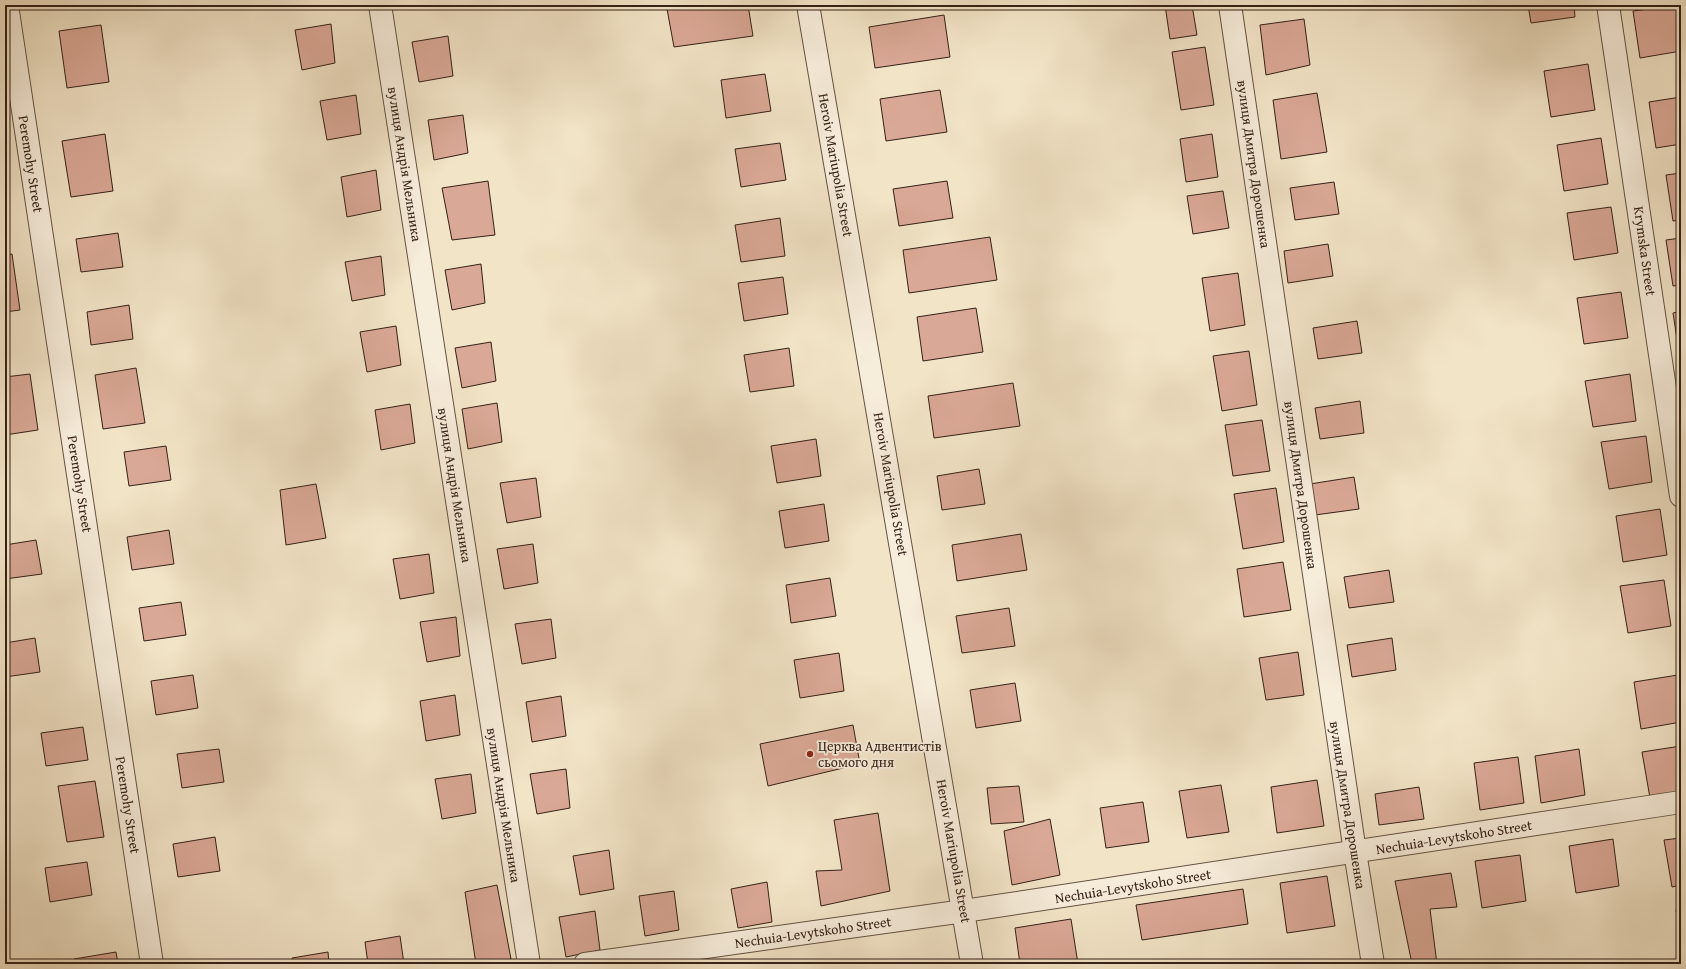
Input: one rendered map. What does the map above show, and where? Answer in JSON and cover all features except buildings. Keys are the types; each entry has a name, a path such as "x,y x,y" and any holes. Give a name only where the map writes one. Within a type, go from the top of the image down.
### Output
{"street":[{"name":"Peremohy Street","path":"8,5 152,964"},
{"name":"вулиця Андрія Мельника","path":"380,5 529,964"},
{"name":"Heroiv Mariupolia Street","path":"808,5 972,964"},
{"name":"вулиця Дмитра Дорошенка","path":"1230,5 1355,852 1373,964"},
{"name":"Krymska Street","path":"1608,5 1681,496"},
{"name":"Nechuia-Levytskoho Street","path":"585,964 964,911 1681,802"}],"place":[{"name":"Церква Адвентистів сьомого дня","path":"810,754"}]}
